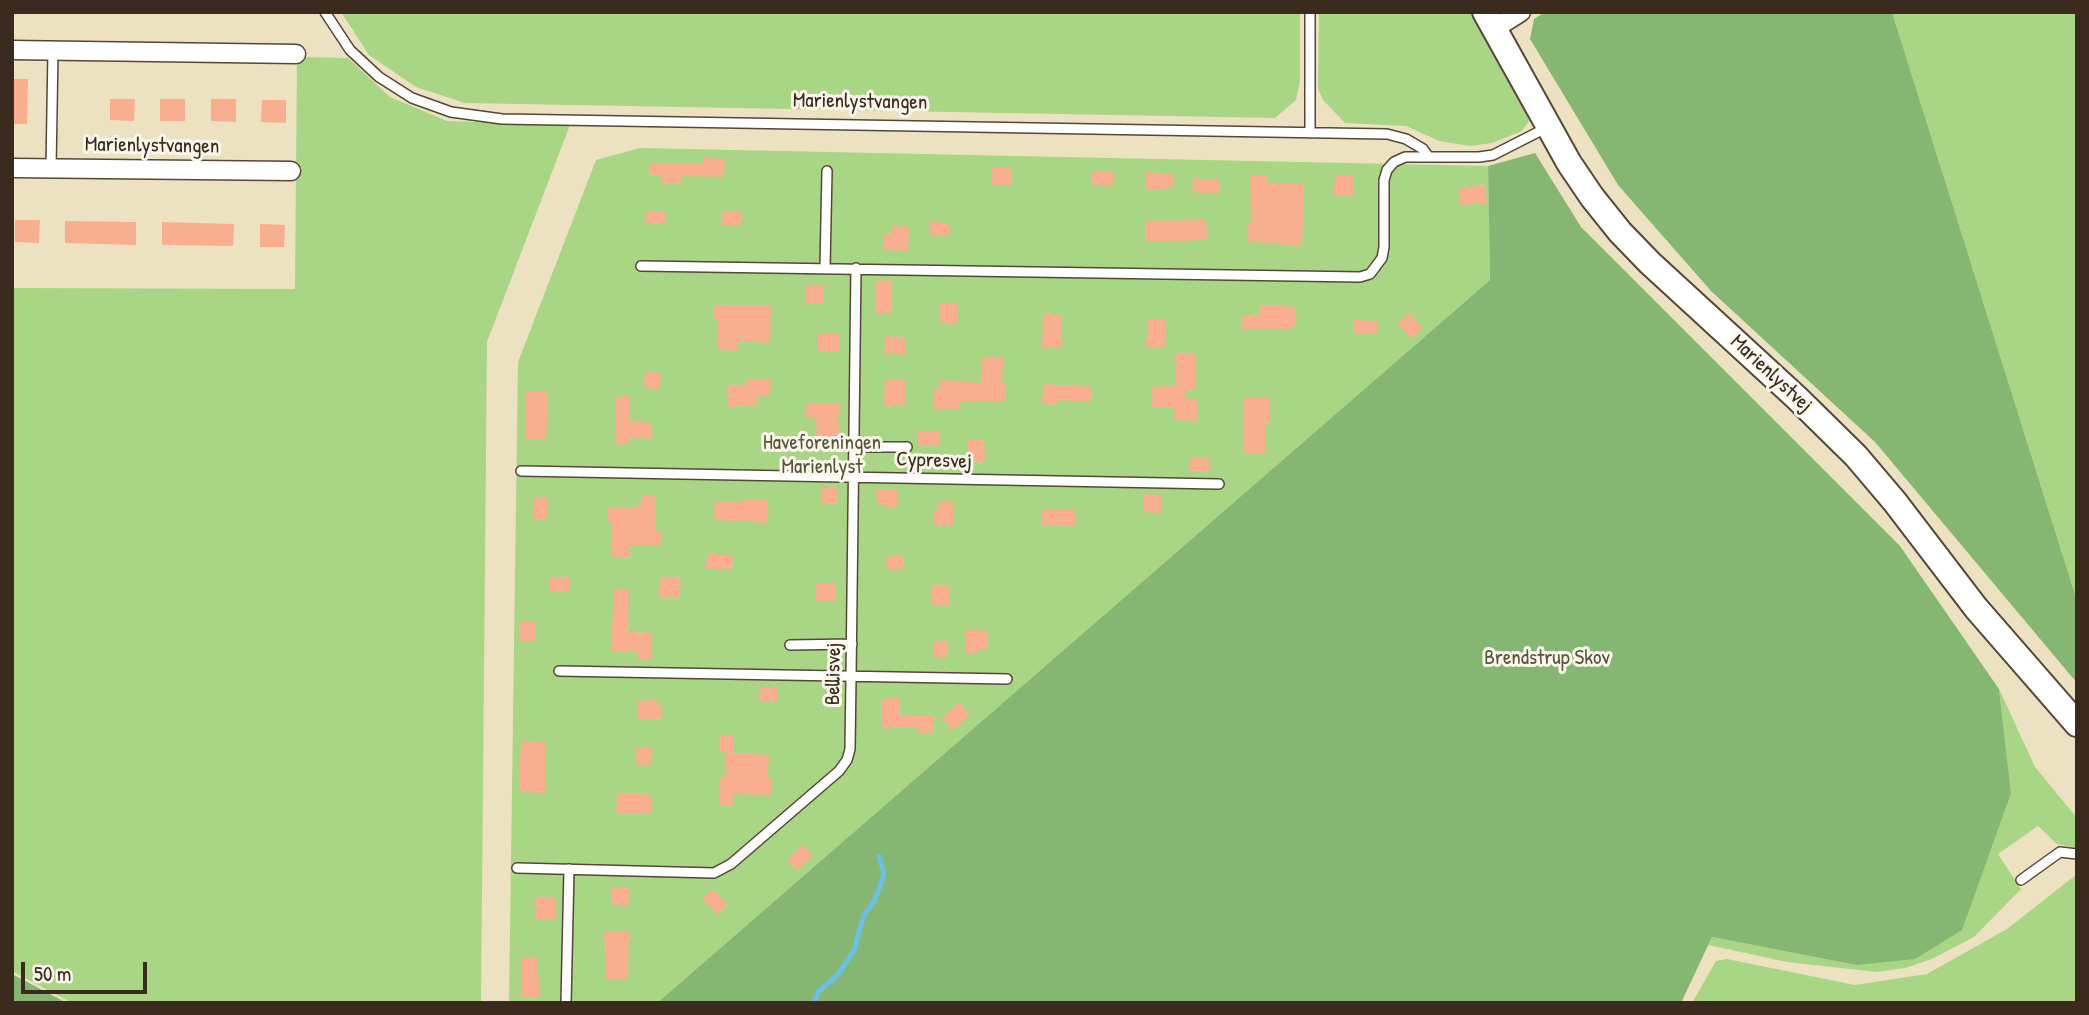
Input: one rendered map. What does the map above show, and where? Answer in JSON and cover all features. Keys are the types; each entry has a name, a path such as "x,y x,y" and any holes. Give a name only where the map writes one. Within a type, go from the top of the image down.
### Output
{"street":[{"path":"1489,20 1521,12"},
{"name":"Marienlystvej","path":"1489,20 1548,127 1592,197 1620,232 1856,456 1895,502 1976,608 2077,724"},
{"path":"12,50 296,54"},
{"name":"Marienlystvangen","path":"12,168 291,171"}],"lane":[{"name":"Marienlystvangen","path":"326,12 350,50 379,78 412,98 451,112 489,117 1387,134 1406,139 1423,149 1428,156"},
{"path":"1310,12 1310,133"},
{"path":"51,168 53,51"},
{"path":"640,266 1360,277 1370,274 1382,258 1384,180 1387,170 1394,162 1405,157 1493,155 1548,127"},
{"path":"825,268 827,171"},
{"name":"Bellisvej","path":"517,868 714,873 723,870 839,771 847,760 850,749 852,644 856,268"},
{"path":"853,447 907,447"},
{"name":"Cypresvej","path":"522,471 1219,484"},
{"path":"790,645 852,644"},
{"path":"559,671 1007,679"},
{"path":"2021,880 2060,852 2077,854"},
{"path":"566,1003 569,869"}],"green space":[{"path":"341,12 1300,12 1300,81 1296,100 1275,118 465,103 416,87 369,55"},
{"path":"1319,12 1470,12 1519,97 1529,121 1522,131 1492,143 1470,146 1439,141 1406,126 1345,123 1323,100 1318,89"},
{"path":"1545,12 1892,12 2077,601 2077,683 1875,442 1711,291 1618,185 1530,39 1534,19"},
{"path":"1892,12 2077,12 2077,601"},
{"path":"297,57 348,58 390,97 447,121 570,125 487,342 481,1003 72,1003 12,971 12,288 295,289"},
{"name":"Haveforeningen Marienlyst","path":"640,148 1488,166 1490,280 657,1003 509,1003 518,362 596,160"},
{"name":"Brendstrup Skov","path":"1535,153 1581,227 1900,546 1999,689 2011,793 1962,930 1915,959 1856,965 1712,937 1681,1003 657,1003 1490,280 1488,166"},
{"path":"1999,689 2035,767 2077,818 2077,848 2057,844 2038,826 1998,854 2021,889 1974,937 1932,959 1905,968 1876,972 1787,962 1708,945 1712,937 1856,965 2011,793"},
{"path":"2077,874 2077,1003 1692,1003 1716,961 1727,959 1855,985 1927,974 2007,929"},
{"path":"12,974 67,1003 12,1003"}],"building":[{"path":"12,79 28,79 27,124 12,124"},
{"path":"110,99 135,99 134,121 110,120"},
{"path":"160,99 185,99 185,121 160,121"},
{"path":"211,99 236,99 236,122 211,121"},
{"path":"262,100 286,100 286,123 261,122"},
{"path":"704,158 725,159 724,177 682,176 682,184 662,184 662,175 650,175 650,164 704,163"},
{"path":"991,167 1012,168 1012,185 991,185"},
{"path":"1092,171 1113,171 1113,185 1092,185"},
{"path":"1146,172 1173,174 1173,188 1146,190"},
{"path":"1268,175 1268,183 1304,184 1302,246 1248,242 1248,223 1251,223 1250,176"},
{"path":"1335,175 1354,176 1354,196 1333,195"},
{"path":"1193,178 1220,180 1219,194 1192,192"},
{"path":"1485,185 1487,203 1460,205 1459,188"},
{"path":"645,211 666,211 666,224 645,224"},
{"path":"721,212 741,212 741,225 722,225"},
{"path":"15,220 40,220 39,243 15,242"},
{"path":"1206,220 1207,240 1145,242 1146,221"},
{"path":"65,221 136,222 136,245 65,243"},
{"path":"162,222 234,224 233,246 162,245"},
{"path":"930,222 949,223 949,236 930,235"},
{"path":"260,224 285,225 284,247 260,247"},
{"path":"892,226 909,227 908,251 884,250 884,234 892,235"},
{"path":"892,280 891,314 875,314 875,281"},
{"path":"806,286 824,286 824,304 806,304"},
{"path":"940,303 958,303 957,324 940,324"},
{"path":"714,305 771,306 770,343 738,341 738,351 717,350 718,320 713,320"},
{"path":"1259,305 1296,307 1295,326 1292,326 1292,330 1241,329 1242,316 1259,316"},
{"path":"1409,313 1423,328 1412,339 1397,324"},
{"path":"1043,314 1061,315 1061,348 1042,347"},
{"path":"1148,319 1166,320 1166,348 1146,348"},
{"path":"1354,320 1377,321 1377,333 1353,333"},
{"path":"818,334 839,334 839,352 818,352"},
{"path":"886,336 906,338 905,355 884,353"},
{"path":"1175,354 1195,354 1195,389 1185,391 1186,399 1198,401 1197,421 1174,420 1175,407 1151,407 1151,387 1175,386"},
{"path":"982,357 1003,357 1002,383 1006,383 1006,401 960,401 959,410 934,409 934,389 940,389 940,380 981,383"},
{"path":"645,372 661,373 660,389 644,388"},
{"path":"746,379 771,379 770,395 758,395 758,405 728,407 728,386 746,386"},
{"path":"885,379 906,379 905,406 884,406"},
{"path":"1043,384 1092,387 1092,402 1057,400 1057,405 1042,404"},
{"path":"526,392 548,392 546,440 525,440"},
{"path":"629,396 630,421 652,423 652,439 630,437 630,444 616,444 616,397"},
{"path":"1243,398 1269,398 1265,454 1243,453"},
{"path":"806,403 840,403 839,442 817,443 816,417 806,417"},
{"path":"918,431 940,431 940,446 918,446"},
{"path":"984,439 985,462 968,463 967,440"},
{"path":"1190,458 1210,458 1210,471 1189,471"},
{"path":"822,488 837,488 837,504 822,504"},
{"path":"897,489 898,507 884,508 883,503 877,503 876,490"},
{"path":"1143,494 1161,495 1161,513 1143,512"},
{"path":"641,495 655,495 655,532 661,532 661,545 629,545 629,557 612,557 608,508 637,508 637,503 641,503"},
{"path":"534,497 547,497 547,519 534,519"},
{"path":"745,499 768,500 767,523 714,520 715,501 745,502"},
{"path":"937,502 953,502 953,525 934,525 933,511 937,511"},
{"path":"1042,510 1075,510 1075,525 1042,525"},
{"path":"707,554 733,555 732,570 706,569"},
{"path":"887,555 904,555 903,570 886,570"},
{"path":"549,577 570,577 570,591 549,592"},
{"path":"660,577 679,577 679,598 659,598"},
{"path":"816,583 836,583 836,602 816,602"},
{"path":"932,585 950,585 950,605 932,605"},
{"path":"614,589 629,589 628,632 651,633 651,660 638,660 638,652 611,651"},
{"path":"519,622 535,622 535,642 519,642"},
{"path":"966,630 988,631 987,650 965,653"},
{"path":"933,641 948,641 948,658 933,658"},
{"path":"760,688 777,688 777,701 760,701"},
{"path":"900,698 900,715 933,715 933,733 917,733 917,728 882,728 881,699"},
{"path":"657,700 657,706 661,706 661,720 637,720 637,701"},
{"path":"959,702 970,715 953,730 942,718"},
{"path":"719,735 734,735 733,753 719,752"},
{"path":"521,741 545,742 546,793 519,792"},
{"path":"636,748 651,748 652,765 637,766"},
{"path":"726,753 769,755 767,778 771,778 771,795 733,794 733,806 719,806 719,778 725,778"},
{"path":"617,793 648,793 648,797 651,796 651,814 616,814"},
{"path":"803,845 813,856 797,871 787,860"},
{"path":"612,888 629,888 629,905 612,905"},
{"path":"713,889 728,905 717,915 702,899"},
{"path":"535,898 555,898 555,919 535,919"},
{"path":"604,932 629,932 628,979 606,979"},
{"path":"537,957 540,998 522,998 522,958"}],"waterway":[{"path":"813,1003 819,991 838,975 854,950 864,915 875,900 884,874 879,856"}]}
